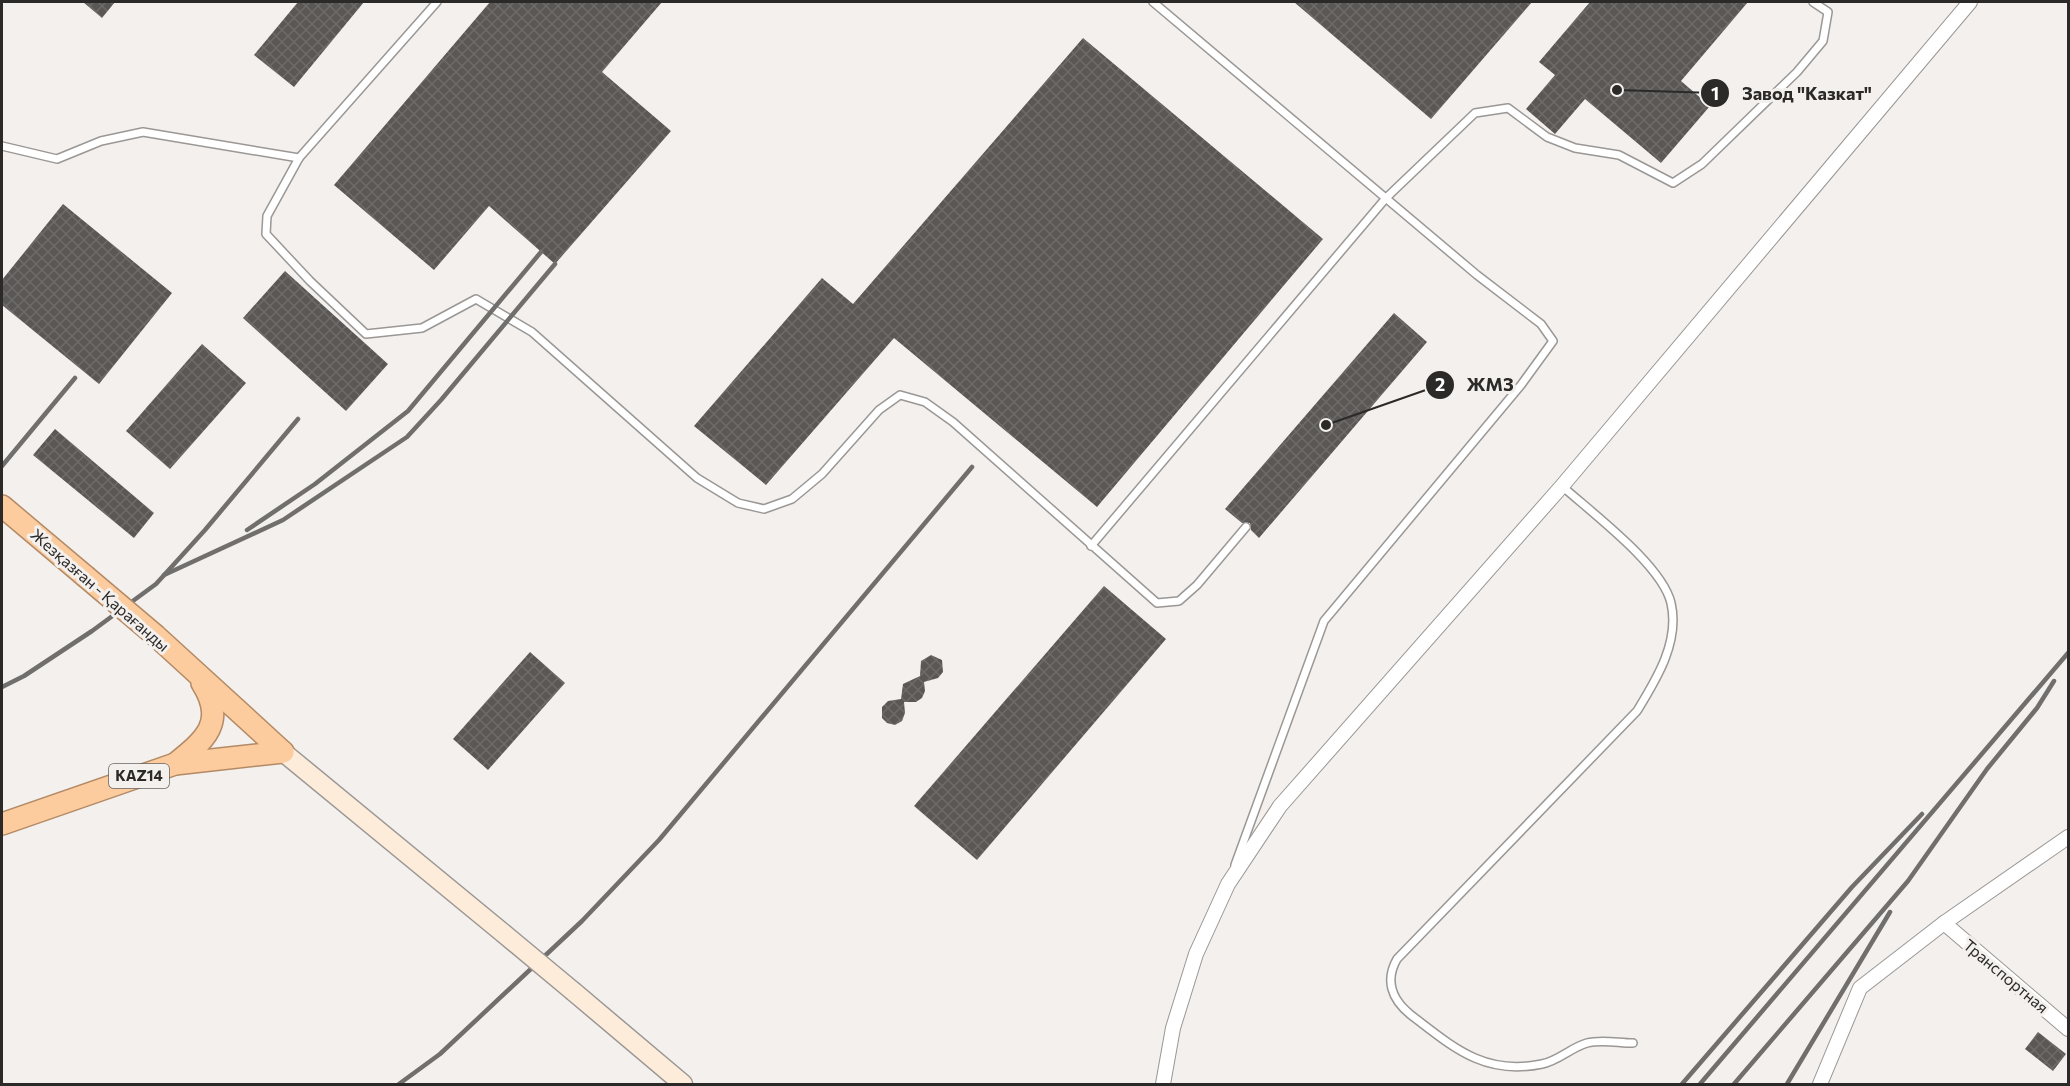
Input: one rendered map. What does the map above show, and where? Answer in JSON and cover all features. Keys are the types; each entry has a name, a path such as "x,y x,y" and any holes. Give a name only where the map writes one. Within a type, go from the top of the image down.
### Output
{"highway":[{"name":"Жезқазған - Қарағанды","path":"8,511 156,636 283,752"},
{"name":"Жезқазған - Қарағанды","path":"175,764 199,745 210,730 212,702 197,674"},
{"name":"Жезқазған - Қарағанды","path":"2,824 175,764 283,752"}],"main road":[{"path":"283,752 683,1084"}],"street":[{"path":"1162,1084 1173,1028 1196,954 1228,884 1280,806 1562,486 1970,2"},
{"path":"1820,1084 1860,988 1944,923 2068,837"},
{"name":"Транспортная","path":"1944,923 2068,1029"}],"lane":[{"path":"438,2 299,158 267,216 266,234 310,281 366,334 422,328 476,299 532,332 697,478 738,503 764,508 792,499 822,474 879,410 893,400 900,396 925,402 953,422 1157,603 1179,601 1197,585 1246,527"},
{"path":"1153,2 1477,275 1541,324 1553,341 1521,384 1324,621 1228,884"},
{"path":"1091,546 1386,198 1475,113 1508,108 1547,137 1575,148 1619,155 1673,183 1702,164 1797,72 1822,41 1828,12 1814,2"},
{"path":"2,146 57,159 101,141 143,132 299,158"},
{"path":"1562,486 1643,558 1671,602 1670,639 1660,674 1637,711 1398,959 1390,973 1389,982 1407,1011 1450,1046 1474,1059 1511,1067 1543,1064 1588,1043 1633,1043"}],"building":[{"path":"83,2 115,2 102,18"},
{"path":"298,2 364,2 294,87 254,55"},
{"path":"490,2 662,2 602,72 671,131 555,264 489,206 434,270 334,185"},
{"path":"1294,2 1532,2 1431,119"},
{"path":"1590,2 1748,2 1681,81 1710,106 1661,163 1585,99 1555,134 1526,109 1555,75 1539,62"},
{"path":"1083,38 1323,239 1097,507 894,338 766,485 694,426 822,278 853,304"},
{"path":"63,204 172,293 99,384 2,305 2,280"},
{"path":"285,271 388,364 346,411 243,318"},
{"path":"1394,313 1427,342 1259,538 1251,530 1250,523 1242,523 1225,509"},
{"path":"202,344 246,383 170,469 126,431"},
{"path":"55,429 154,513 134,538 33,455"},
{"path":"1104,586 1166,639 977,860 914,806"},
{"path":"530,652 565,683 488,770 453,739"},
{"path":"931,655 942,660 943,672 938,678 924,682 925,691 922,698 916,702 904,702 905,713 902,721 895,725 887,723 882,718 882,707 888,701 901,699 903,684 920,676 921,661"},
{"path":"2038,1032 2066,1054 2053,1071 2025,1049"}],"railway":[{"path":"247,530 315,484 408,411 541,252"},
{"path":"164,575 283,520 407,437 555,264"},
{"path":"2,466 75,378"},
{"path":"2,687 24,676 92,631 156,584 205,530 298,419"},
{"path":"399,1084 440,1054 582,921 659,840 972,467"},
{"path":"1700,1084 2068,653"},
{"path":"1734,1084 1908,881 1987,769 2037,708 2054,681"},
{"path":"1682,1084 1852,887 1922,814"},
{"path":"1787,1084 1890,912"}],"place":[{"name":"Завод \"Казкат\"","path":"1617,90"},
{"name":"ЖМЗ","path":"1326,425"}]}
